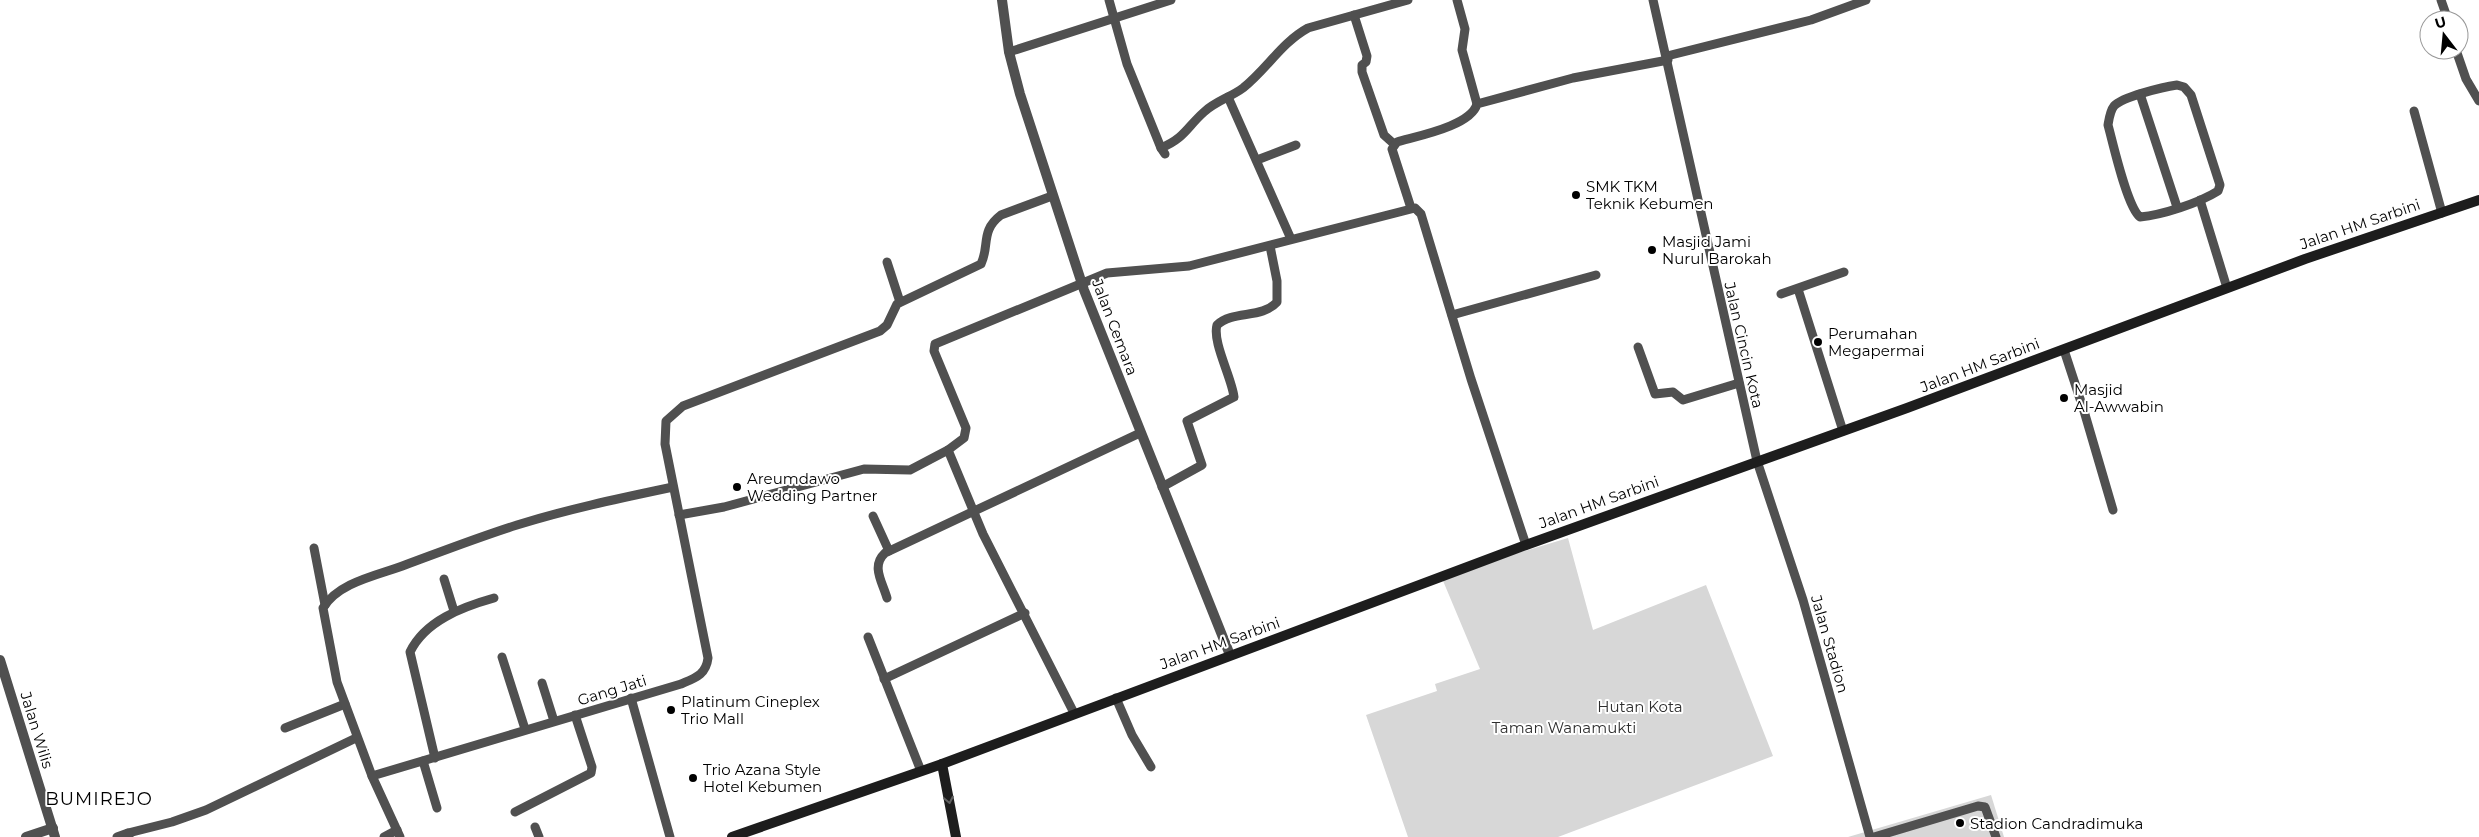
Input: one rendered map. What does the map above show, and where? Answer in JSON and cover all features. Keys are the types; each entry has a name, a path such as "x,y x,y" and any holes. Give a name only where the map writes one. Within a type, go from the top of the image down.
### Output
{"main road":[{"name":"Jalan HM Sarbini","path":"732,837 942,764 1526,545 2064,350 2324,252 2479,200"},
{"path":"942,764 956,837"}],"street":[{"name":"Jalan Cemara","path":"1002,0 1009,52 1052,196 1082,282 1140,433 1192,554 1230,655"},
{"path":"1109,0 1128,64 1163,151 1185,134 1203,113 1214,104 1243,88 1293,36 1308,28 1408,0"},
{"path":"1009,52 1171,0"},
{"path":"1394,144 1465,119 1475,112 1477,104 1462,50 1465,29 1457,0"},
{"name":"Jalan Cincin Kota","path":"1653,0 1757,461"},
{"path":"1477,104 1573,78 1667,58 1811,20 1866,0"},
{"path":"1354,15 1367,56 1366,62 1362,65 1362,72 1384,135 1394,144"},
{"path":"2459,60 2466,79 2479,101"},
{"path":"2176,85 2184,87 2191,95 2220,185 2218,191 2200,200 2151,216 2140,217 2133,208 2108,125 2115,105 2140,94 2176,85"},
{"path":"2140,94 2177,207"},
{"path":"1228,97 1292,239"},
{"path":"2414,111 2442,213"},
{"path":"1394,144 1392,149 1410,208"},
{"path":"1257,160 1296,145"},
{"path":"1052,196 1008,211 995,220 985,237 983,260 976,268 900,302 887,325 880,331 683,406 666,421 664,430 679,515 724,507 864,469 910,470 948,450 964,438 966,428 933,346 1082,282 1107,273 1189,266 1410,208 1418,210 1421,214 1471,379 1526,545"},
{"path":"2200,200 2227,288"},
{"path":"1162,487 1202,465 1187,421 1230,401 1234,397 1217,337 1216,325 1222,320 1234,316 1266,310 1277,302 1277,281 1270,246"},
{"path":"887,262 900,302"},
{"path":"1781,294 1844,272"},
{"path":"1452,315 1596,275"},
{"path":"1798,289 1843,431"},
{"path":"1638,347 1655,394 1673,392 1680,400 1684,400 1739,383"},
{"path":"2064,350 2114,510"},
{"path":"887,598 877,564 880,557 889,551 1140,433"},
{"path":"948,450 972,513 1025,613 1074,713"},
{"name":"Jalan Stadion","path":"1757,461 1803,600 1872,837 1978,806 1985,807 1988,811 1996,837"},
{"path":"384,837 399,833 356,738 328,646 323,608 332,595 362,581 517,525 572,509 673,487"},
{"name":"Gang Jati","path":"372,776 701,675 707,667 708,658 679,515"},
{"path":"874,516 889,551"},
{"path":"314,548 325,604"},
{"path":"444,579 454,611"},
{"path":"435,758 410,652 416,642 436,623 454,611 494,598"},
{"path":"884,678 1025,613"},
{"path":"868,637 921,770"},
{"path":"502,657 525,729"},
{"name":"Jalan Wilis","path":"0,660 54,833"},
{"path":"542,683 554,721"},
{"path":"631,698 670,837"},
{"path":"1116,698 1132,736 1151,767"},
{"path":"285,728 345,704"},
{"path":"515,812 591,773 592,767 575,715"},
{"path":"117,837 172,822 206,810 356,738"},
{"path":"423,761 437,808"},
{"path":"536,827 538,837"},
{"path":"26,837 54,833"}],"green space":[{"name":"Taman Wanamukti","path":"1568,538 1593,630 1706,585 1773,756 1558,837 1408,837 1366,715 1437,691 1435,684 1480,669 1441,576"},
{"name":"Stadion Candradimuka","path":"1991,795 2004,837 1848,837"}],"place":[{"name":"SMK TKM Teknik Kebumen","path":"1576,195"},
{"name":"Masjid Jami Nurul Barokah","path":"1652,250"},
{"name":"Perumahan Megapermai","path":"1818,342"},
{"name":"Masjid Al-Awwabin","path":"2064,398"},
{"name":"Areumdawo Wedding Partner","path":"737,487"},
{"name":"Platinum Cineplex Trio Mall","path":"671,710"},
{"name":"Trio Azana Style Hotel Kebumen","path":"693,778"},
{"name":"Stadion Candradimuka","path":"1960,823"}],"district":[{"name":"BUMIREJO","path":"99,799"}],"park label":[{"name":"Hutan Kota","path":"1640,706"}]}
